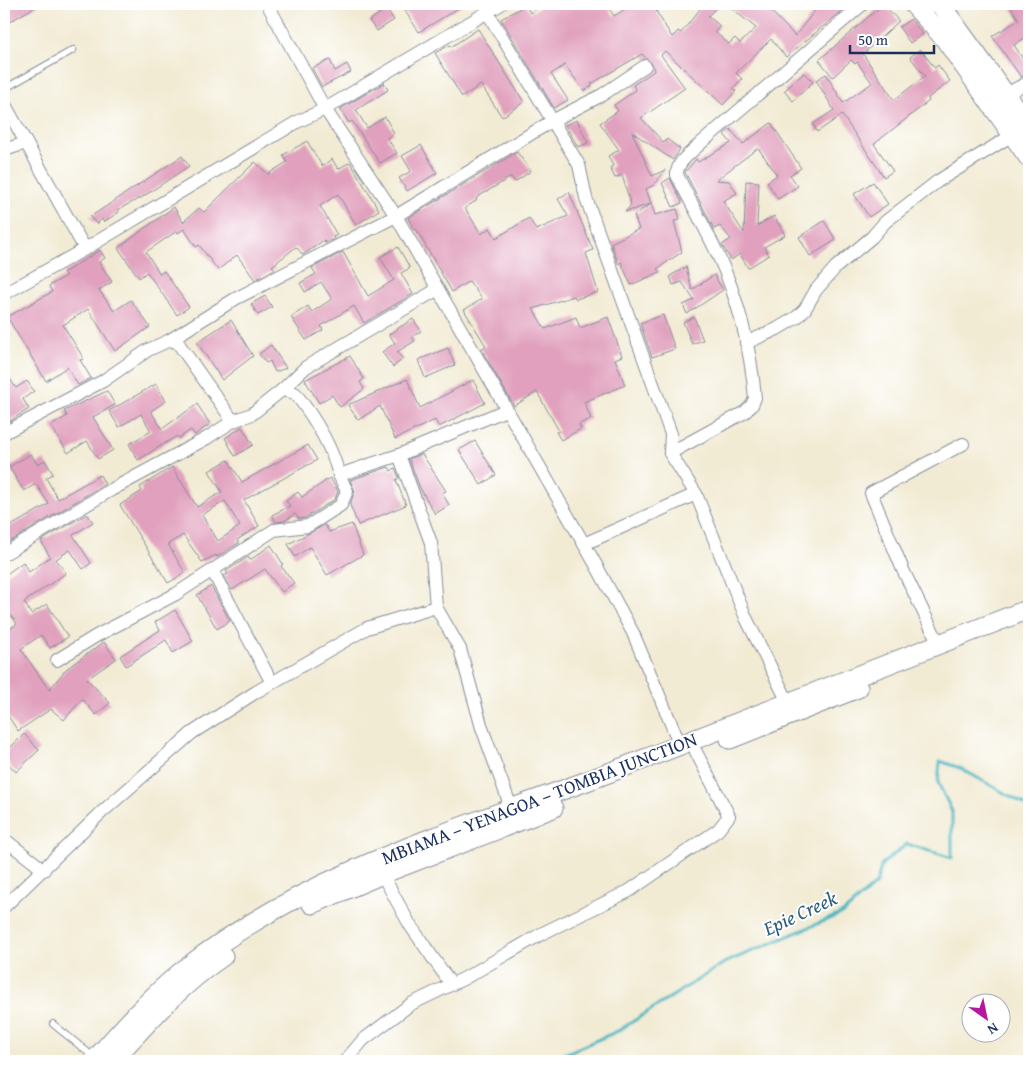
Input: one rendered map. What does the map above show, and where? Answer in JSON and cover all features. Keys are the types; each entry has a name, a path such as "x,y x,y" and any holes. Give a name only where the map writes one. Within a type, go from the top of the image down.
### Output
{"main road":[{"path":"913,4 1022,131"},
{"path":"940,4 1006,94 1022,131 1029,158"},
{"name":"MBIAMA – YENAGOA – TOMBIA JUNCTION","path":"100,1061 219,959 297,911 688,748 788,702 1029,610"},
{"name":"MBIAMA – YENAGOA – TOMBIA JUNCTION","path":"100,1061 156,995 185,969 244,927 337,878 394,853 1029,623"}],"street":[{"path":"4,294 85,250 298,122 326,109 501,4"},
{"path":"670,453 745,412 752,405 754,390 746,343 731,289 718,254 676,170 679,164 700,144 863,4"},
{"path":"269,7 326,109 396,216 584,544 634,633 688,748 729,816 718,830 629,891 541,934 452,984 410,1004 363,1040 345,1061"},
{"path":"487,12 579,165 586,198 671,434 670,453 696,494 746,618 788,702"},
{"path":"4,433 103,381 148,350 170,340 235,299 396,216 552,121 602,95 645,66"},
{"path":"1006,94 1029,82"},
{"path":"4,103 85,250"},
{"path":"746,343 797,317 805,309 816,290 836,267 872,237 885,222 938,181 1022,131"},
{"path":"4,150 26,143"},
{"path":"4,554 111,490 207,438 233,421 252,414 282,390 306,366 438,289"},
{"path":"170,340 178,343 233,421"},
{"path":"57,660 213,572 274,530 308,526 341,504 347,491 339,475 335,460 302,402 295,393 282,390"},
{"path":"339,475 399,455 506,410"},
{"path":"939,644 903,570 871,493 963,444"},
{"path":"399,455 431,543 436,607 460,649 482,728 512,810"},
{"path":"584,544 696,494"},
{"path":"213,572 272,683"},
{"path":"4,907 108,806 192,733 272,683 367,628 436,607"},
{"path":"4,839 44,870"},
{"path":"382,874 410,925 452,984"}],"lane":[{"path":"4,89 73,50"},
{"path":"53,1024 100,1061"}],"building":[{"path":"4,4 40,4 4,25"},
{"path":"416,4 465,4 419,32 405,11"},
{"path":"545,4 606,4 614,16 633,4 667,4 656,11 672,37 678,31 681,33 704,4 720,4 708,16 720,26 715,32 729,44 735,38 740,43 756,28 726,4 764,4 795,36 820,4 844,4 847,7 786,57 771,39 736,73 742,79 733,88 736,91 723,105 665,51 661,55 685,88 641,118 664,143 667,139 680,149 673,160 632,132 652,176 665,170 654,185 646,189 655,215 677,209 680,220 674,221 682,252 657,269 660,272 631,285 621,262 619,264 617,260 611,243 639,229 634,215 651,204 625,212 631,205 622,175 615,178 610,168 613,166 608,156 619,150 600,123 618,111 614,105 636,90 633,85 654,71 653,65 642,54 591,84 592,86 584,91 565,65 551,74 568,100 554,108 501,19 526,5 530,13"},
{"path":"883,4 899,21 863,54 894,100 925,76 910,57 920,49 935,68 938,65 950,81 928,98 929,101 874,144 893,171 884,177 842,115 817,132 813,124 834,110 816,80 826,74 843,103 872,83 857,62 855,64 851,60 833,77 819,60"},
{"path":"1009,4 1029,4 1029,35 1014,45 1029,68 1029,72 1021,77 992,36 1019,20"},
{"path":"386,9 394,20 377,31 369,21"},
{"path":"911,19 923,34 910,43 899,27"},
{"path":"478,29 524,102 502,117 481,85 462,97 435,53 450,45 451,47"},
{"path":"330,60 335,71 347,64 351,72 322,87 312,68"},
{"path":"804,73 813,82 793,101 784,91"},
{"path":"384,83 388,90 356,110 367,128 385,117 394,133 387,138 397,153 380,163 352,121 349,123 340,109"},
{"path":"577,120 588,143 578,147 565,125"},
{"path":"771,123 801,168 790,175 798,186 778,199 767,182 777,175 758,148 716,180 729,181 737,193 723,201 744,233 746,181 759,182 757,226 774,216 785,235 764,247 769,255 748,268 740,254 731,260 722,245 731,239 720,226 714,229 685,172 696,159 698,162 731,143 724,134 730,129 743,144"},
{"path":"307,141 322,166 332,159 338,169 350,162 379,210 356,225 338,194 320,206 337,235 333,237 334,239 325,243 324,240 303,255 296,247 272,266 275,269 255,280 237,255 218,270 199,245 196,247 184,229 178,233 177,231 146,252 160,274 164,271 189,307 177,315 147,272 139,278 118,248 174,207 183,222 199,208 204,212 255,162 268,174 287,162 283,155"},
{"path":"421,145 437,173 407,191 399,178 411,171 402,156"},
{"path":"517,152 531,171 515,182 511,177 476,198 477,200 465,208 481,234 490,228 496,238 529,218 536,230 568,216 558,199 569,192 593,250 586,253 598,292 576,299 574,296 533,309 545,329 576,317 580,328 608,317 622,356 615,359 625,385 584,402 591,419 579,424 581,429 561,440 556,432 559,431 537,392 514,406 481,349 486,346 464,310 482,299 469,281 452,292 408,218"},
{"path":"182,156 189,166 141,198 117,210 119,212 104,222 102,219 97,224 90,217"},
{"path":"670,178 682,203 673,207 662,183"},
{"path":"873,182 888,204 869,217 854,194"},
{"path":"824,221 836,240 810,256 799,237"},
{"path":"398,247 410,268 401,273 413,294 364,323 354,306 321,326 323,330 306,340 291,317 308,306 312,312 332,299 321,282 305,292 300,283 316,274 312,268 343,252 368,296 394,280 380,257"},
{"path":"100,250 105,258 99,262 112,282 99,290 114,311 131,300 150,327 115,351 88,309 63,325 84,359 80,360 91,378 78,385 67,367 46,381 7,317 52,292 49,286 66,276 63,273"},
{"path":"686,267 692,290 714,275 723,290 687,314 683,305 694,300 682,282 673,285 670,276"},
{"path":"265,296 272,307 258,315 251,304"},
{"path":"663,315 675,349 652,357 640,323"},
{"path":"694,317 703,340 692,344 683,322"},
{"path":"413,319 421,331 412,337 415,341 397,352 403,359 393,367 382,352 395,343 389,334"},
{"path":"231,320 253,356 222,380 197,342"},
{"path":"271,345 286,368 275,372 270,361 266,363 259,354"},
{"path":"448,348 455,365 425,378 418,360"},
{"path":"350,356 364,379 360,382 364,389 340,407 332,395 319,403 305,380"},
{"path":"4,370 16,388 27,381 34,391 23,399 29,409 10,421 4,411"},
{"path":"407,379 420,408 473,380 485,403 439,427 435,420 395,439 380,406 358,420 348,405"},
{"path":"156,384 166,401 151,411 162,429 197,404 210,424 195,435 191,430 179,438 177,436 138,460 129,444 151,431 141,414 119,427 109,411"},
{"path":"107,391 115,405 93,417 113,450 98,459 87,441 68,453 51,426 67,416 64,411"},
{"path":"242,427 253,445 235,456 225,438"},
{"path":"475,441 496,475 481,485 459,450"},
{"path":"308,445 317,460 244,500 259,526 237,540 239,543 217,557 216,555 202,562 183,535 168,544 185,573 168,583 120,505 142,491 140,487 172,467 197,507 222,492 209,471 228,460 242,482","holes":["225,501 240,526 218,541 202,515"]},
{"path":"31,454 37,464 45,460 53,474 46,478 58,499 100,475 105,484 4,545 4,530 49,504 36,484 24,491 9,467"},
{"path":"422,454 446,491 442,493 449,505 435,514 420,488 409,459"},
{"path":"389,467 391,471 395,468 399,478 396,480 406,505 358,525 350,505 355,491 350,480"},
{"path":"330,478 338,491 335,499 305,518 299,519 295,514 284,521 276,522 272,515 290,506 286,501 298,492 302,497"},
{"path":"87,514 93,522 73,535 91,563 83,569 70,550 56,559 66,573 24,602 31,614 47,604 68,637 50,648 41,635 21,649 49,690 66,669 104,642 116,659 87,679 110,703 96,715 82,699 64,720 51,709 18,731 4,710 4,633 17,624 4,605 4,576 23,562 29,572 50,557 41,541"},
{"path":"352,524 363,555 327,575 310,547 295,557 288,544 325,525 329,532"},
{"path":"271,545 283,564 281,566 294,583 282,592 265,569 232,590 224,576 228,574 226,571 248,557 250,560"},
{"path":"211,586 230,621 217,629 197,595"},
{"path":"175,610 193,641 173,653 166,640 126,666 120,656 160,630 155,622"},
{"path":"24,734 39,750 16,772 4,759 4,754"}],"waterway":[{"name":"Epie Creek","path":"548,1061 618,1031 724,963 843,913 876,884 882,864 907,844 952,858 952,811 938,783 940,761 960,768 1029,807"}]}
